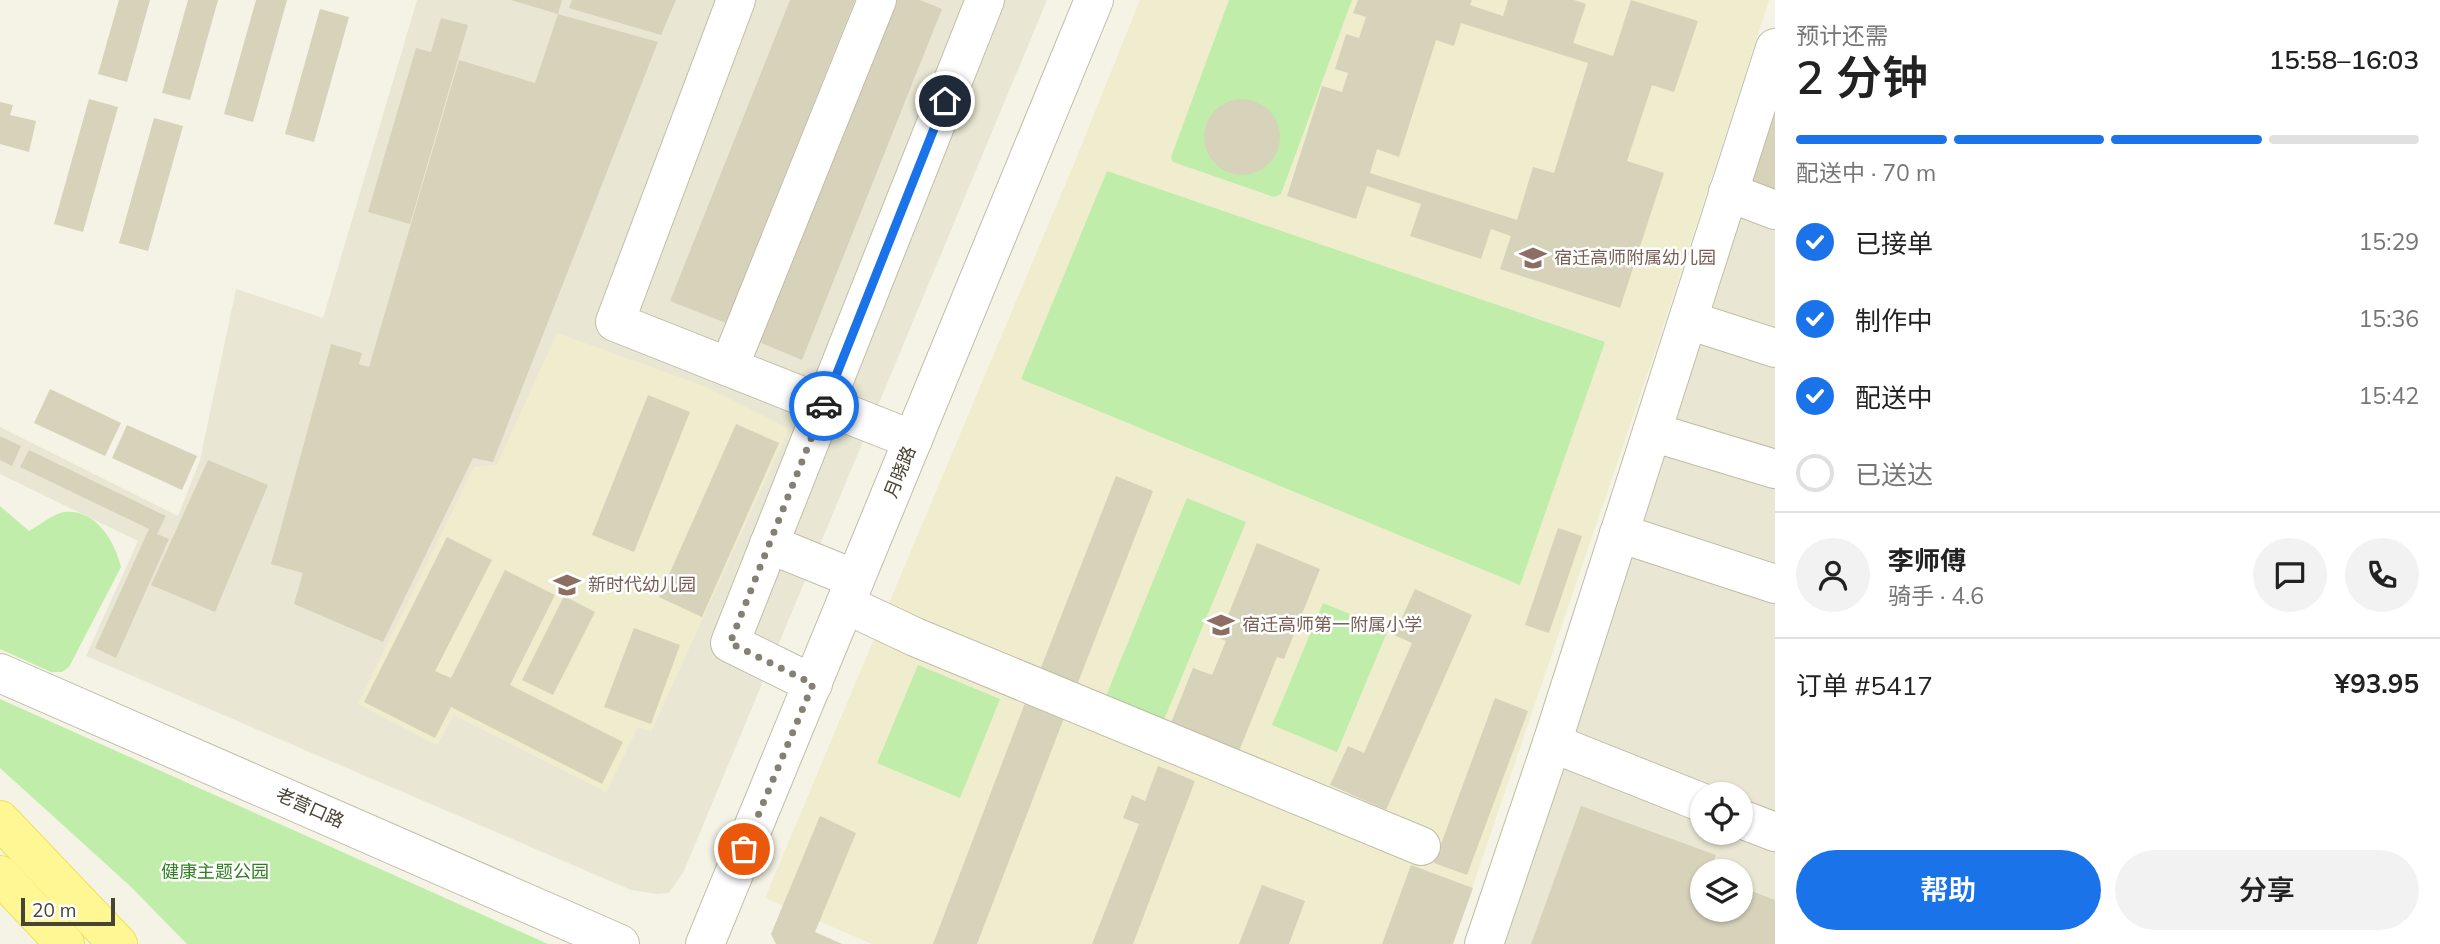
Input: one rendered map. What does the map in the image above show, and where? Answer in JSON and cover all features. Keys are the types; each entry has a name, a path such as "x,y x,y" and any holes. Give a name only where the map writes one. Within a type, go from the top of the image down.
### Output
{"main road":[{"path":"0,820 118,944"},
{"path":"0,875 65,944"}],"street":[{"path":"736,0 615,322 913,440"},
{"path":"729,367 877,0"},
{"path":"813,684 730,643 985,0"},
{"name":"月晓路","path":"705,944 1094,0"},
{"path":"1484,944 1552,743 1775,48"},
{"path":"1728,192 1775,210"},
{"path":"1688,320 1775,348"},
{"path":"1652,432 1775,469"},
{"path":"1619,533 1775,584"},
{"path":"769,544 928,643 1421,846"},
{"name":"老营口路","path":"0,673 620,944"},
{"path":"1552,743 1690,798"},
{"path":"1753,824 1775,832"}],"shaded area":[{"path":"417,0 1047,0 684,871 669,893 631,890 86,656 138,541 0,474 0,427 178,516 200,460 236,289 323,318"},
{"name":"宿迁高师第一附属小学","path":"1140,0 1769,0 1655,352 1453,944 872,944 765,898 1078,154"},
{"path":"1775,93 1775,944 1498,944"},
{"name":"新时代幼儿园","path":"557,333 704,386 789,429 651,732 638,727 606,792 454,715 437,745 358,704 474,467 497,465"}],"green space":[{"path":"1229,0 1352,0 1281,194 1274,197 1173,162 1171,157"},
{"path":"1107,171 1605,342 1520,585 1021,379"},
{"path":"1187,498 1246,522 1164,720 1106,696"},
{"path":"0,506 29,531 60,513 75,512 85,516 102,528 118,557 121,567 69,667 62,672 51,672 0,649"},
{"path":"1323,603 1388,630 1337,752 1272,725"},
{"path":"918,665 1000,699 960,798 877,763"},
{"name":"健康主题公园","path":"0,699 548,944 187,944 129,885 0,768"}],"building":[{"path":"119,0 150,0 127,82 98,74"},
{"path":"188,0 218,0 190,100 162,93"},
{"path":"256,0 287,0 253,122 224,114"},
{"path":"511,0 562,0 558,14"},
{"path":"572,0 676,0 661,35 569,8"},
{"path":"790,0 855,0 726,323 670,301"},
{"path":"897,0 920,0 942,9 802,360 759,342"},
{"path":"1358,0 1472,0 1470,5 1503,16 1508,0 1574,0 1586,4 1573,43 1613,56 1631,0 1698,21 1674,92 1652,85 1627,161 1664,173 1620,308 1500,269 1511,236 1491,229 1481,259 1410,236 1421,204 1367,186 1356,219 1287,196 1322,86 1342,92 1348,73 1335,69 1346,34 1359,38 1366,17 1353,13","holes":["1461,23 1588,63 1554,173 1533,167 1517,220 1370,173 1377,149 1399,157 1436,40 1454,46"]},
{"path":"320,9 349,17 314,142 285,134"},
{"path":"558,14 658,42 493,462 473,458 383,642 294,604 303,573 271,564 331,344 362,353 359,364 369,367 459,60 535,83"},
{"path":"441,18 468,25 410,224 368,212 416,48 431,52"},
{"path":"89,99 118,107 83,232 54,224"},
{"path":"1242,99 1256,102 1269,110 1277,123 1280,137 1277,151 1269,164 1256,172 1242,175 1228,172 1215,164 1207,151 1204,137 1207,123 1215,110 1228,102"},
{"path":"0,102 13,105 10,115 36,121 29,152 0,144"},
{"path":"1775,109 1775,192 1747,181"},
{"path":"154,118 183,126 148,251 119,243"},
{"path":"50,389 121,423 105,456 34,423"},
{"path":"648,395 690,412 634,552 592,535"},
{"path":"736,424 779,443 702,617 659,597"},
{"path":"127,425 197,456 182,490 112,458"},
{"path":"0,436 21,446 12,466 0,460"},
{"path":"29,450 166,516 157,534 169,539 116,658 95,648 149,529 20,467"},
{"path":"208,460 268,485 215,612 151,585"},
{"path":"1116,476 1153,491 1077,685 1040,670"},
{"path":"1558,528 1582,536 1549,633 1525,625"},
{"path":"447,537 492,560 435,671 451,678 505,570 555,595 510,685 623,742 602,784 451,707 435,738 364,702"},
{"path":"1257,543 1320,569 1284,659 1277,657 1237,756 1169,728 1193,668 1212,675 1226,641 1219,638"},
{"path":"1415,589 1472,615 1386,810 1330,785 1348,746 1364,753 1412,643 1394,635"},
{"path":"564,596 595,612 553,695 522,680"},
{"path":"634,628 680,645 651,724 604,707"},
{"path":"1495,698 1528,711 1467,875 1434,863"},
{"path":"1025,703 1064,718 977,944 933,944"},
{"path":"1158,766 1195,781 1133,944 1092,944 1139,824 1123,818 1132,795 1145,801"},
{"path":"1581,806 1716,855 1715,859 1690,859 1690,922 1753,922 1753,892 1775,900 1775,944 1531,944"},
{"path":"820,816 856,833 815,932 842,944 776,944 771,934"},
{"path":"1411,865 1473,888 1453,944 1382,944"},
{"path":"1262,885 1305,901 1289,944 1239,944"}],"way so far":[{"path":"744,849 813,684 730,643 824,406"}],"place":[{"name":"宿迁高师附属幼儿园","path":"1533,258"},
{"name":"新时代幼儿园","path":"567,585"},
{"name":"宿迁高师第一附属小学","path":"1221,625"}],"route":[{"path":"824,406 945,101"}]}
